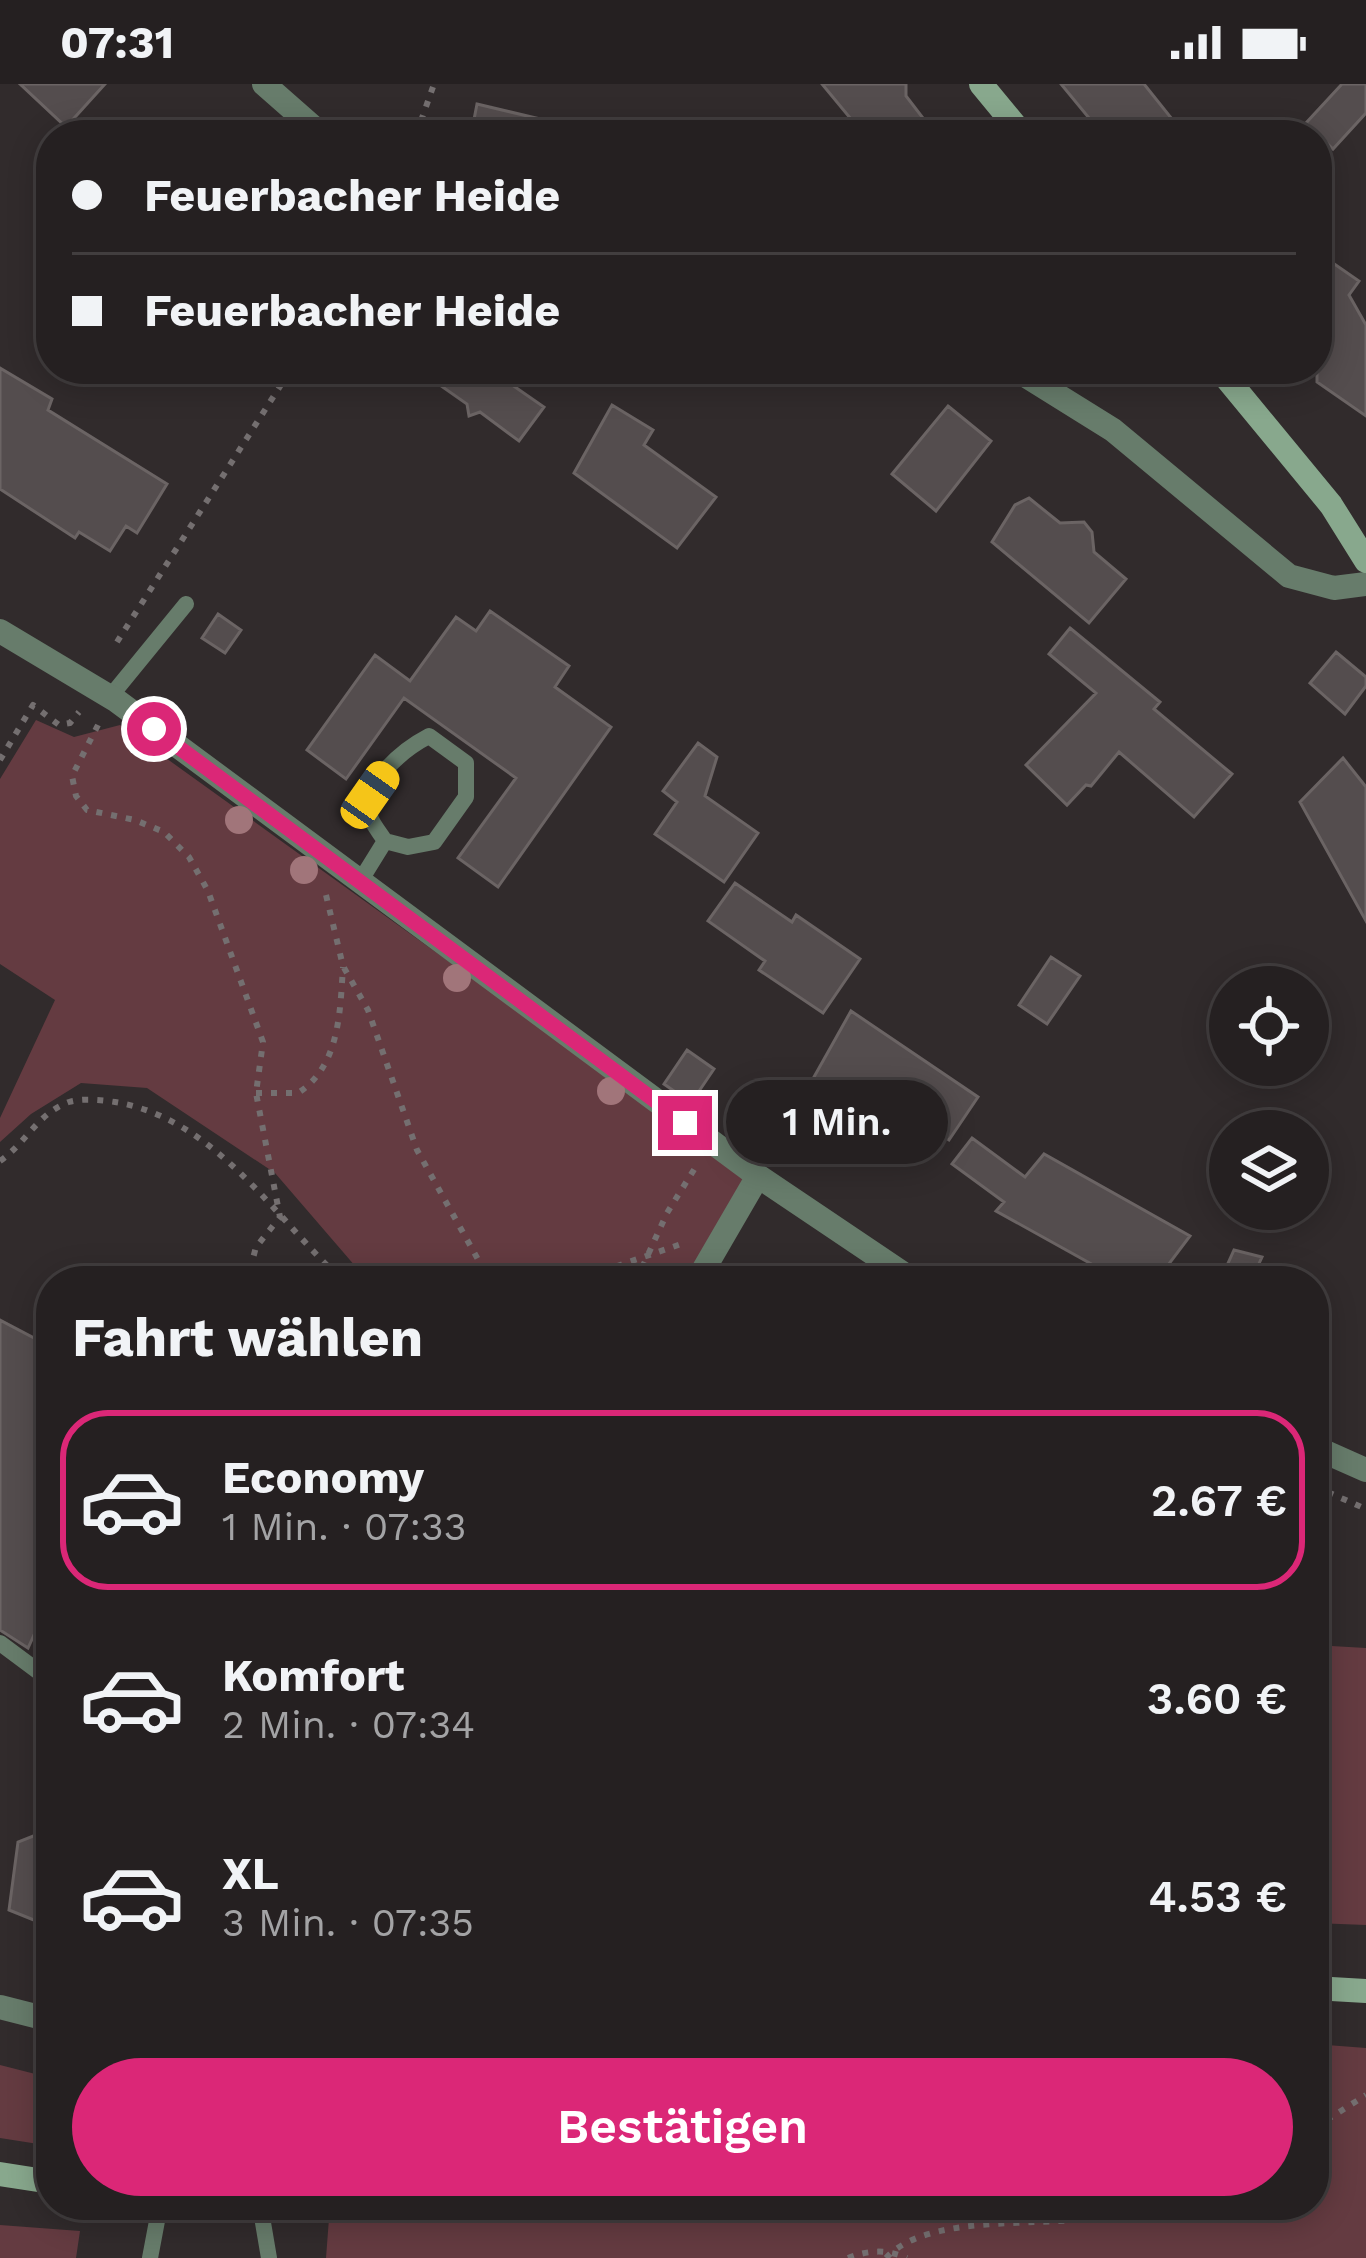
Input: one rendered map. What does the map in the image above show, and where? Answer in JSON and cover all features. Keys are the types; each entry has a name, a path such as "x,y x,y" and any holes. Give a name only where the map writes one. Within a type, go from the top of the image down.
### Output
{"street":[{"path":"264,84 305,120"},
{"path":"980,84 1010,120"},
{"path":"1039,384 1113,430 1289,576 1334,588 1366,584"},
{"path":"1231,384 1331,505 1366,561"},
{"path":"0,631 106,694 758,1176 892,1266"},
{"path":"706,1266 758,1176"},
{"path":"1329,1454 1366,1470"},
{"path":"1329,1989 1366,1991"},
{"path":"0,2007 36,2016"},
{"path":"0,2174 36,2180"}],"lane":[{"path":"106,694 186,604"},
{"path":"429,736 466,763 466,797 434,842 409,848 385,841 370,818 370,795 402,750 429,736"},
{"path":"351,877 385,841"},
{"path":"0,1643 36,1670"},
{"path":"150,2258 157,2220"},
{"path":"263,2220 269,2258"}],"path":[{"path":"421,120 434,84"},
{"path":"251,1266 256,1247 280,1217 256,1093 262,1042 208,891 189,856 164,832 87,810 76,796 72,776 97,726 106,694 282,384"},
{"path":"0,760 34,705 59,725 70,723 78,714"},
{"path":"351,877 326,894 343,966 368,1010 416,1150 482,1266"},
{"path":"256,1093 298,1093 321,1072 340,1020 343,966"},
{"path":"0,1161 42,1116 73,1101 146,1107 187,1128 220,1154 328,1266"},
{"path":"644,1266 667,1213 698,1165"},
{"path":"617,1266 727,1228"},
{"path":"1329,1493 1366,1510"},
{"path":"1329,2118 1366,2095"},
{"path":"889,2255 925,2237 1000,2222 1058,2220"},
{"path":"848,2258 866,2252 907,2258"}],"shaded area":[{"path":"36,720 74,737 120,725 751,1179 696,1266 355,1266 275,1173 147,1088 81,1083 31,1114 0,1142 0,1118 55,1000 0,964 0,779"},
{"path":"1329,1646 1366,1648 1366,1925 1329,1924"},
{"path":"1329,2045 1366,2048 1366,2258 326,2258 329,2220 1329,2220"},
{"path":"0,2065 36,2074 36,2144 0,2138"},
{"path":"0,2225 80,2231 76,2258 0,2258"}],"building":[{"path":"20,84 105,84 72,120 59,120"},
{"path":"822,84 906,84 906,96 924,120 850,120"},
{"path":"1061,84 1144,84 1172,119 1171,120 1091,120"},
{"path":"1342,84 1366,84 1366,113 1333,149 1332,120 1309,120"},
{"path":"477,104 544,120 474,120"},
{"path":"1332,262 1359,281 1349,295 1366,325 1366,416 1320,384 1332,384"},
{"path":"0,368 52,399 48,410 167,484 137,533 126,526 110,551 79,532 75,538 0,489"},
{"path":"438,384 511,384 544,407 519,441 480,412 469,416 467,404"},
{"path":"612,405 653,430 644,445 716,497 677,548 574,473"},
{"path":"948,406 991,441 936,511 892,474"},
{"path":"1029,498 1060,523 1084,522 1092,532 1094,552 1126,579 1089,623 992,542 1015,505"},
{"path":"490,611 569,666 555,687 611,727 498,887 458,858 516,778 404,698 346,779 307,750 375,655 410,681 456,617 476,631"},
{"path":"218,614 241,630 225,653 202,638"},
{"path":"1070,628 1160,702 1154,709 1232,774 1194,817 1119,752 1091,786 1086,785 1067,805 1026,765 1096,693 1049,654"},
{"path":"1336,652 1366,677 1366,686 1345,714 1310,683"},
{"path":"698,743 717,757 705,796 758,833 724,882 655,834 677,802 663,791"},
{"path":"1343,758 1366,787 1366,921 1300,802"},
{"path":"735,883 792,922 796,915 860,959 823,1013 759,970 765,961 708,921"},
{"path":"1051,957 1080,976 1047,1024 1019,1005"},
{"path":"851,1011 978,1097 949,1140 884,1096 879,1102 851,1083 833,1111 805,1093"},
{"path":"687,1050 714,1069 691,1103 664,1084"},
{"path":"972,1138 1025,1177 1044,1154 1190,1236 1167,1266 1095,1266 996,1211 1004,1202 952,1164"},
{"path":"1234,1250 1262,1257 1258,1266 1227,1266"},
{"path":"0,1320 36,1339 36,1630 28,1648 0,1630"},
{"path":"36,1835 36,1921 9,1910 18,1842"}],"route":[{"path":"154,729 685,1123"}]}
